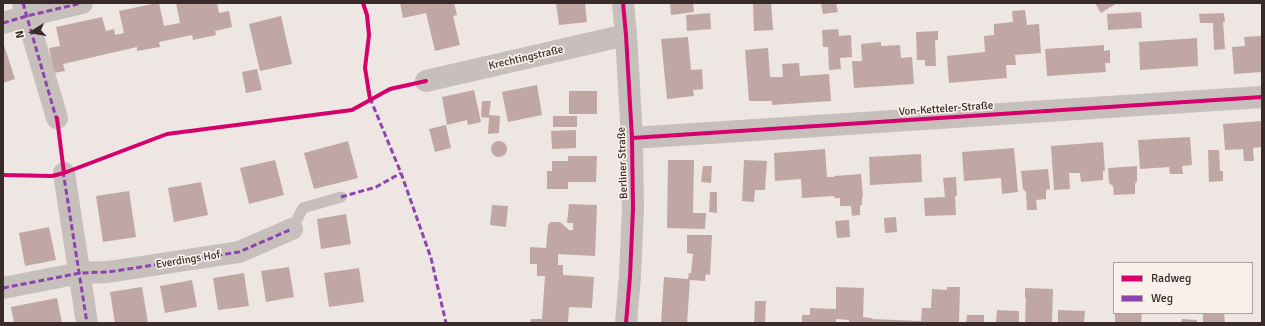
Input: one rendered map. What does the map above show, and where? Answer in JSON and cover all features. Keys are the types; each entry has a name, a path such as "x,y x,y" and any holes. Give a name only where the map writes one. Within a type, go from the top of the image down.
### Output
{"street":[{"path":"3,24 25,9 82,3"},
{"name":"Berliner Straße","path":"623,3 632,138 633,209 626,323"},
{"path":"25,9 57,118"},
{"name":"Krechtingstraße","path":"426,82 626,35"},
{"name":"Von-Ketteler-Straße","path":"632,138 1262,97"},
{"path":"64,173 87,323"},
{"name":"Everdings Hof","path":"3,288 80,273 108,272 239,252 292,229"}],"lane":[{"path":"292,229 303,208 341,197"}],"building":[{"path":"159,3 164,26 180,23 176,3 217,3 219,13 229,11 232,27 215,31 216,35 193,40 192,35 159,42 160,47 137,51 137,47 63,64 65,71 54,73 49,48 60,46 56,27 102,17 106,31 114,29 115,35 124,33 119,11"},
{"path":"400,3 454,3 457,15 453,16 460,45 435,51 426,13 403,18"},
{"path":"556,3 585,3 587,22 559,25"},
{"path":"670,3 693,3 694,12 671,15"},
{"path":"771,3 773,30 754,31 753,4"},
{"path":"821,3 836,3 838,12 823,14"},
{"path":"1095,3 1117,3 1101,13"},
{"path":"1025,10 1027,25 1039,24 1041,53 1015,55 1016,65 1006,65 1007,78 949,83 947,56 985,52 984,36 994,35 994,24 1013,22 1012,11"},
{"path":"1141,12 1142,28 1108,30 1107,14"},
{"path":"710,13 711,29 687,31 686,15"},
{"path":"1224,13 1225,22 1223,22 1225,49 1214,50 1213,23 1200,23 1199,14"},
{"path":"281,16 292,64 260,71 249,24"},
{"path":"838,29 839,36 851,35 852,57 840,58 841,69 829,70 828,47 823,47 822,30"},
{"path":"938,31 938,40 935,40 936,66 925,66 925,60 917,60 916,32"},
{"path":"1262,36 1262,72 1234,74 1232,47 1245,46 1244,37"},
{"path":"688,37 691,70 702,69 703,89 693,90 694,96 667,99 661,39"},
{"path":"1197,38 1198,66 1140,70 1139,42"},
{"path":"3,42 15,79 3,83"},
{"path":"881,42 881,46 900,45 901,58 912,57 914,84 854,88 852,61 862,61 861,44"},
{"path":"1104,45 1104,51 1110,50 1110,63 1105,63 1106,72 1047,76 1045,49"},
{"path":"768,48 770,77 783,77 782,64 799,63 800,76 829,74 831,101 772,105 772,101 749,101 745,50"},
{"path":"257,69 262,90 246,93 242,72"},
{"path":"537,85 542,115 508,122 502,92"},
{"path":"474,90 481,122 468,125 467,120 447,125 442,97"},
{"path":"569,91 597,91 597,114 569,114"},
{"path":"482,101 491,101 489,115 500,116 499,133 488,134 489,118 481,117"},
{"path":"553,116 577,116 577,127 553,127"},
{"path":"1262,121 1262,147 1253,148 1254,161 1244,161 1243,149 1225,150 1223,124"},
{"path":"446,125 451,148 435,152 429,129"},
{"path":"576,130 576,148 552,149 551,131"},
{"path":"1190,137 1192,165 1182,166 1183,174 1170,174 1169,167 1140,169 1138,140"},
{"path":"348,141 358,178 314,189 304,153"},
{"path":"499,141 506,146 507,149 502,156 499,157 492,152 491,149 496,142"},
{"path":"1103,142 1105,171 1103,171 1103,180 1081,182 1080,173 1069,173 1070,189 1054,190 1051,146"},
{"path":"1014,148 1018,192 1002,194 1001,178 964,181 962,152"},
{"path":"825,149 827,177 861,174 863,197 862,196 862,205 860,205 860,215 852,216 851,206 840,206 840,198 835,198 834,196 802,198 801,179 775,181 774,153"},
{"path":"1208,150 1219,150 1220,171 1223,171 1223,181 1209,182"},
{"path":"921,154 922,182 870,185 869,157"},
{"path":"568,156 597,156 596,182 568,182 568,189 547,189 547,171 552,171 552,161 568,161"},
{"path":"275,160 284,195 249,204 240,168"},
{"path":"668,160 694,160 693,213 706,213 705,229 667,228"},
{"path":"744,160 767,161 765,190 755,190 754,202 742,201"},
{"path":"703,166 712,166 711,183 701,182"},
{"path":"1137,166 1135,194 1114,195 1113,186 1109,183 1108,168"},
{"path":"1048,169 1050,189 1046,190 1046,199 1036,200 1037,210 1027,210 1026,192 1023,189 1021,171"},
{"path":"956,177 956,215 925,216 924,198 945,197 943,178"},
{"path":"201,182 208,215 174,222 168,188"},
{"path":"129,191 136,237 103,242 96,196"},
{"path":"710,192 717,192 717,213 709,212"},
{"path":"569,204 597,205 595,256 558,254 558,265 563,265 563,275 594,277 592,308 569,307 568,323 530,323 531,319 542,319 545,276 537,276 537,264 530,264 530,247 546,248 548,225 551,222 560,222 569,230 573,230 573,223 567,223"},
{"path":"492,205 508,206 506,227 490,225"},
{"path":"346,214 351,244 321,249 317,219"},
{"path":"896,217 897,232 885,233 884,218"},
{"path":"849,220 850,237 837,238 835,221"},
{"path":"49,227 56,260 25,266 19,233"},
{"path":"687,235 712,235 710,275 706,274 705,281 690,280 687,323 661,323 664,277 688,279 689,273 691,273 693,254 687,253"},
{"path":"289,267 294,297 266,302 261,271"},
{"path":"359,268 364,302 329,307 324,273"},
{"path":"244,273 249,306 218,310 213,278"},
{"path":"192,280 197,307 165,313 160,286"},
{"path":"142,287 148,323 115,323 110,292"},
{"path":"836,287 864,288 863,317 872,319 921,321 922,308 931,308 932,289 947,290 947,287 960,287 959,323 849,323 849,320 836,319 836,323 802,323 802,315 810,315 810,308 836,309"},
{"path":"1025,288 1053,289 1052,323 1025,323"},
{"path":"57,298 62,323 14,323 11,307"},
{"path":"755,301 766,301 765,323 754,323"},
{"path":"997,310 1019,311 1019,323 996,323"},
{"path":"1058,310 1085,311 1084,323 1058,323"},
{"path":"1115,314 1142,314 1141,323 1115,323"},
{"path":"1203,314 1224,314 1225,323 1203,323"},
{"path":"967,315 984,315 984,323 966,323"},
{"path":"1182,319 1197,320 1197,323 1181,323"}],"marked path":[{"path":"23,3 57,121"},
{"path":"3,23 82,3"},
{"path":"370,98 401,173 431,258 446,323"},
{"path":"63,171 87,323"},
{"path":"341,197 376,187 401,173"},
{"path":"3,288 80,273 108,272 239,252 292,229"}],"cycle path":[{"path":"363,3 367,15 369,35 365,68 370,99"},
{"path":"623,3 632,138 633,209 626,323"},
{"path":"3,175 52,176 64,173 167,134 352,110 390,89 426,81"},
{"path":"632,138 1262,97"},
{"path":"57,118 64,173"}]}
